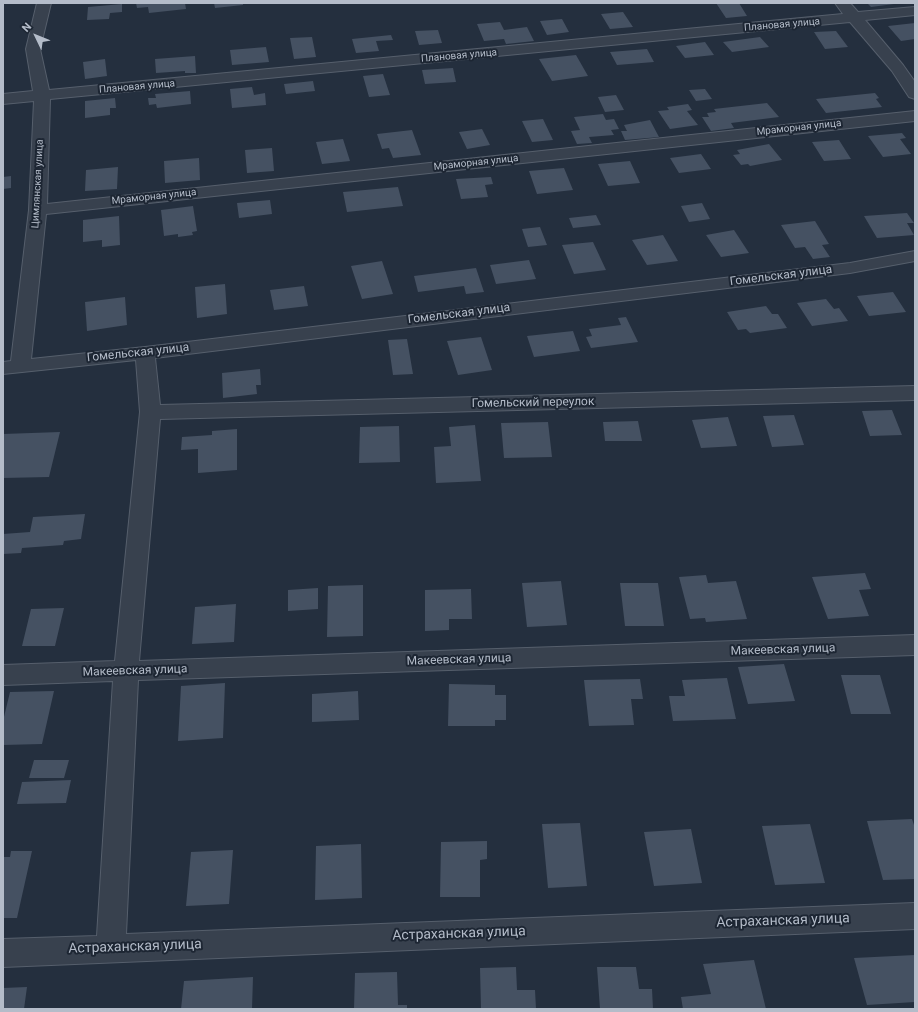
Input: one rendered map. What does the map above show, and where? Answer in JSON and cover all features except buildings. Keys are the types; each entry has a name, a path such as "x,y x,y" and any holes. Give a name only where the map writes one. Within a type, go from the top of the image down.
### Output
{"street":[{"name":"Цимлянская улица","path":"11,367 38,210 42,96 33,49 44,3"},
{"path":"842,3 898,68 915,94"},
{"name":"Плановая улица","path":"3,99 915,12"},
{"path":"898,68 915,67"},
{"name":"Мраморная улица","path":"38,210 915,116"},
{"name":"Гомельская улица","path":"11,367 145,353 842,268 915,256"},
{"path":"111,948 126,671 150,412 145,353"},
{"name":"Гомельский переулок","path":"150,412 915,393"},
{"name":"Макеевская улица","path":"3,675 915,645"},
{"name":"Астраханская улица","path":"3,953 915,916"}]}
